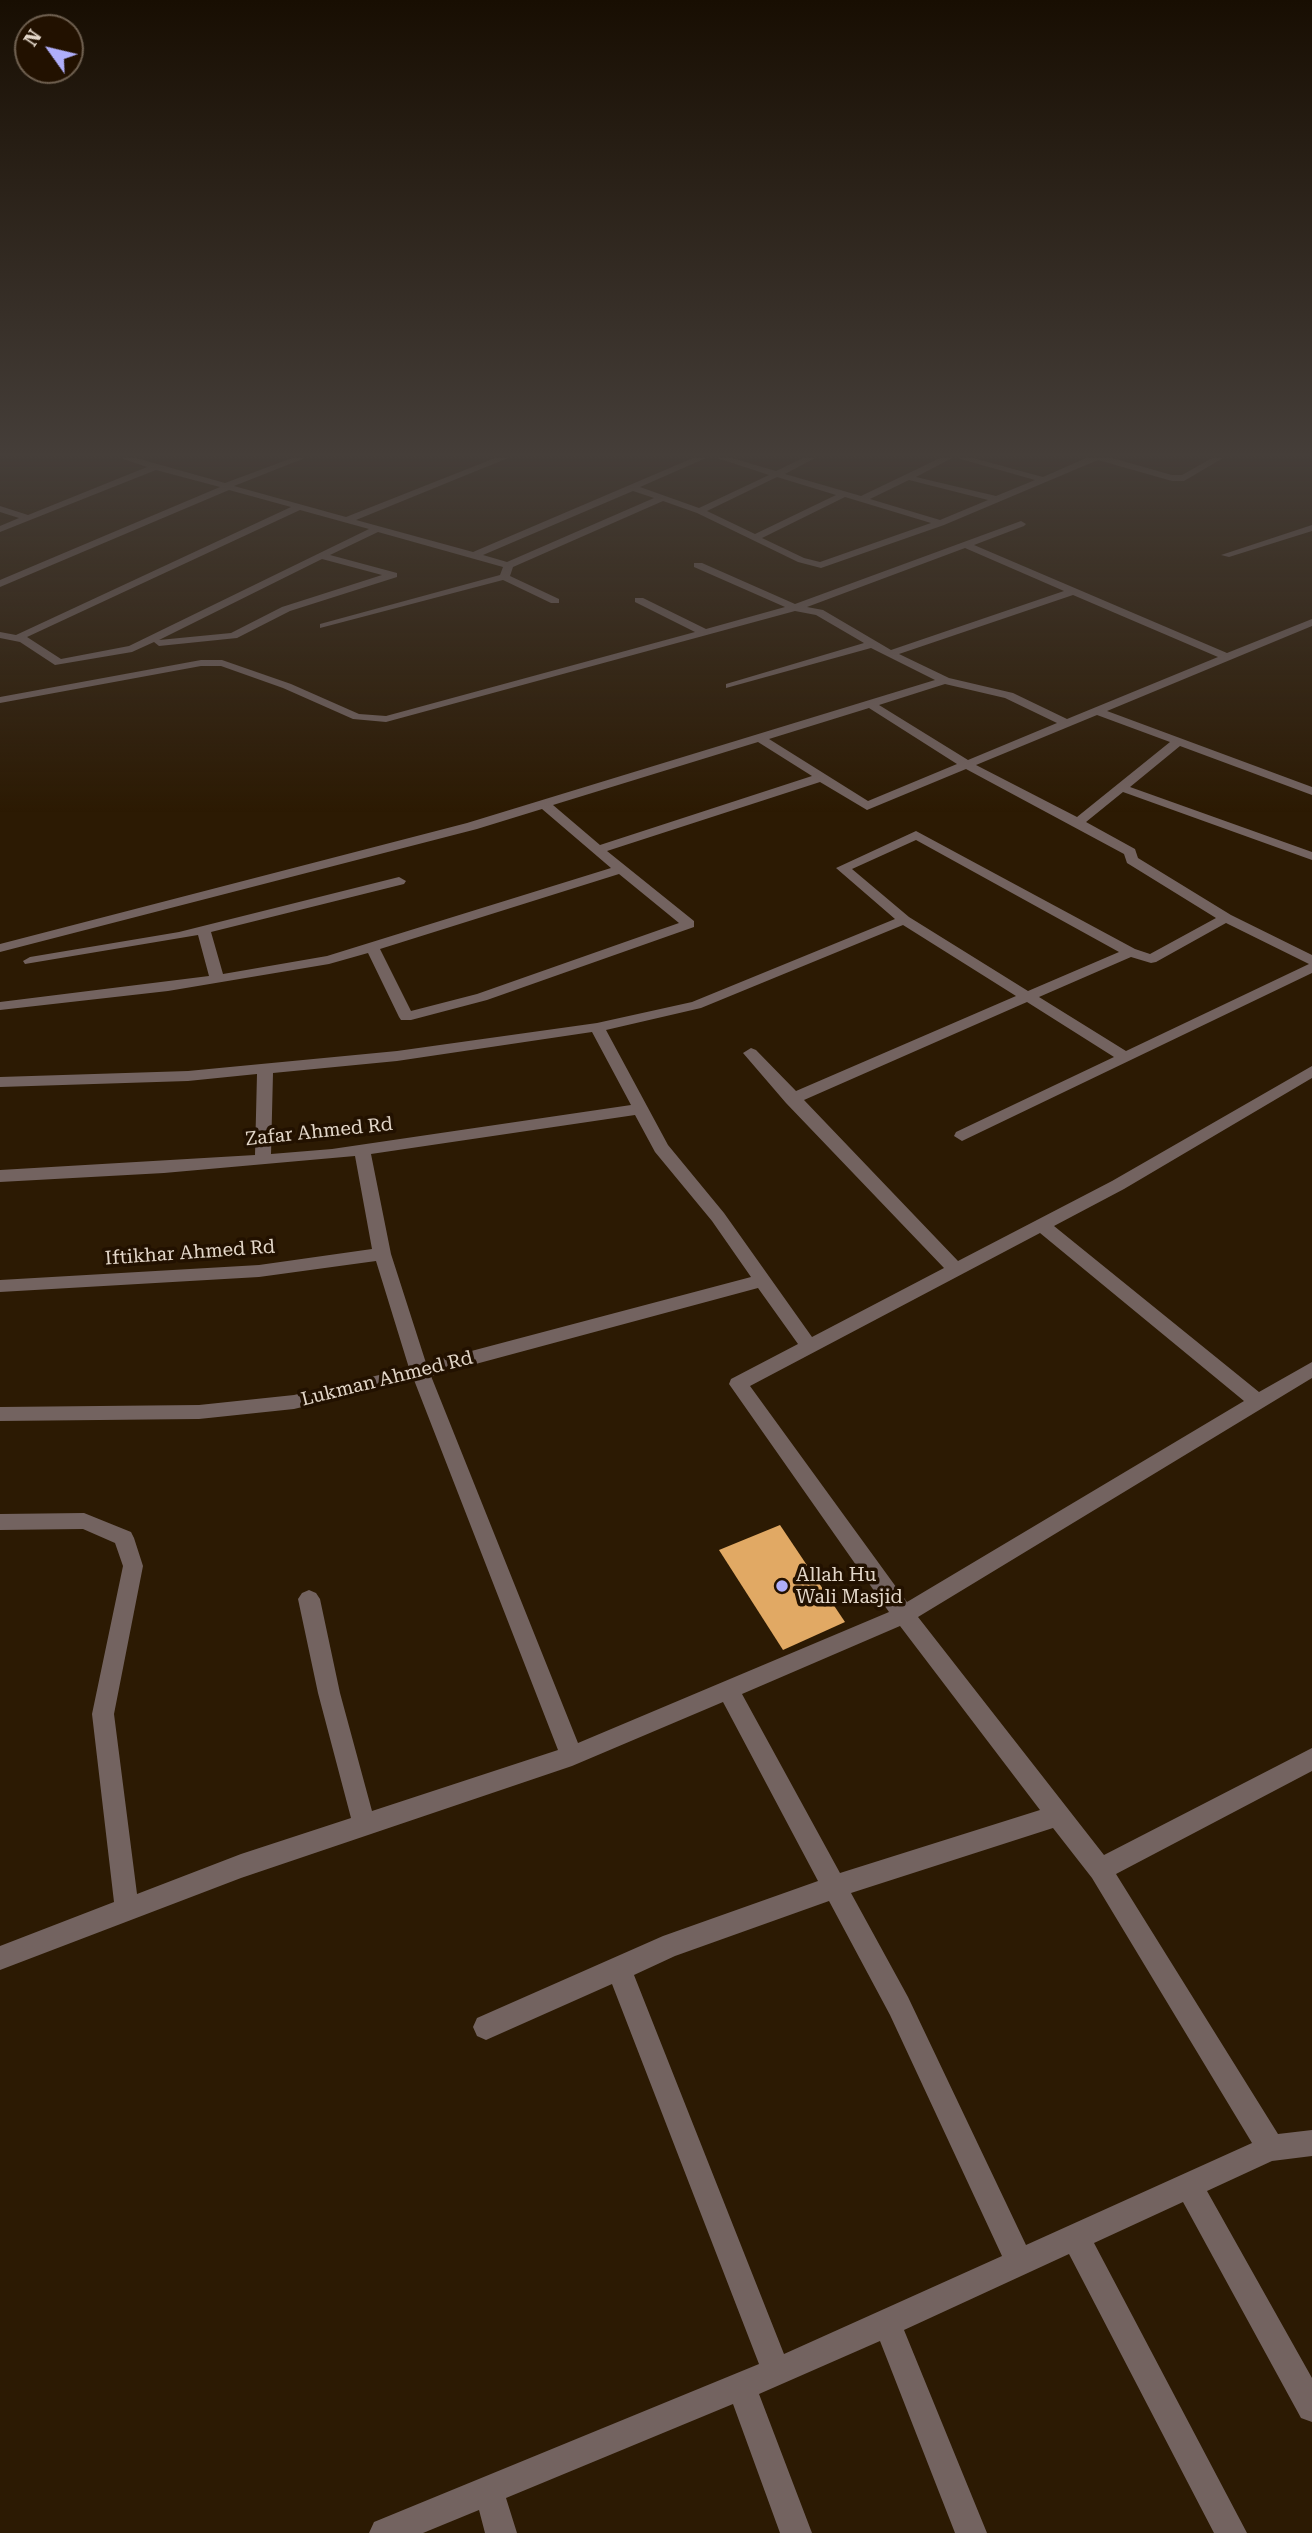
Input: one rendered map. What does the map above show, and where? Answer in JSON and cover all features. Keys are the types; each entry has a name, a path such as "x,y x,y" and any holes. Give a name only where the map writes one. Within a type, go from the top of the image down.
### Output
{"street":[{"path":"0,584 18,576"},
{"path":"17,638 150,576"},
{"path":"0,635 29,642 55,662 63,663 132,649 280,576"},
{"path":"149,641 158,643 233,636 286,609 389,576"},
{"path":"723,576 795,608 819,612 890,654 945,681 1009,695 1067,724"},
{"path":"0,700 201,663 222,663 287,686 357,717 374,721 795,608 878,576"},
{"path":"1039,576 1227,657"},
{"path":"324,626 504,577 555,601"},
{"path":"890,654 1074,591"},
{"path":"639,600 704,632"},
{"path":"760,738 867,806 1100,712 1312,622"},
{"path":"730,686 872,644"},
{"path":"0,948 472,826 945,681"},
{"path":"870,704 967,765 1130,852 1132,860 1226,918 1312,961"},
{"path":"1100,712 1312,791"},
{"path":"1078,822 1178,742"},
{"path":"598,850 822,777"},
{"path":"1119,787 1312,856"},
{"path":"372,947 406,1017 482,997 689,924 544,804"},
{"path":"1125,1058 904,920 843,868 916,835 1130,952 1151,959 1226,918"},
{"path":"0,1006 217,979 329,960 621,869"},
{"path":"30,961 204,930 399,881"},
{"path":"0,1082 188,1076 265,1069 397,1056 597,1027 696,1005 904,920"},
{"path":"204,930 217,979"},
{"path":"792,1099 1130,952"},
{"path":"962,1136 1312,968"},
{"path":"597,1027 661,1148 718,1217 809,1346"},
{"path":"751,1053 955,1269"},
{"path":"263,1160 265,1069"},
{"path":"1271,2148 1100,1870 904,1615 738,1384 1118,1185 1312,1071"},
{"name":"Zafar Ahmed Rd","path":"0,1176 263,1160 362,1150 640,1109"},
{"path":"362,1150 382,1254 420,1372 572,1756"},
{"path":"1041,1225 1258,1401"},
{"name":"Iftikhar Ahmed Rd","path":"0,1286 259,1271 382,1254"},
{"name":"Lukman Ahmed Rd","path":"0,1414 199,1412 294,1402 420,1372 764,1280"},
{"path":"0,1958 241,1866 572,1756 904,1615 1312,1369"},
{"path":"0,1522 84,1521 124,1538 133,1566 103,1714 127,1910"},
{"path":"309,1599 329,1693 364,1825"},
{"path":"728,1689 899,2006 1020,2263"},
{"path":"1100,1870 1312,1759"},
{"path":"486,2027 672,1945 834,1887 1058,1815"},
{"path":"619,1969 776,2371"},
{"path":"385,2533 887,2323 1271,2148 1312,2143"},
{"path":"1189,2186 1312,2407"},
{"path":"1076,2238 1230,2533"},
{"path":"887,2323 971,2533"},
{"path":"741,2386 796,2533"},
{"path":"488,2489 501,2533"}],"building":[{"name":"Allah Hu Wali Masjid","path":"780,1525 845,1622 783,1650 719,1550"}],"place":[{"name":"Allah Hu Wali Masjid","path":"782,1586"}]}
